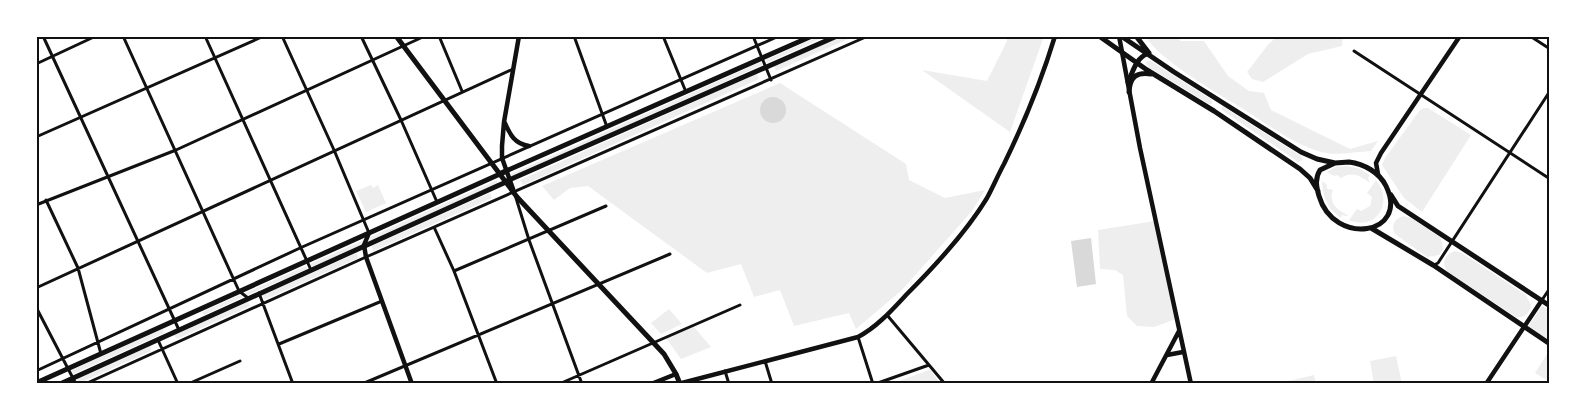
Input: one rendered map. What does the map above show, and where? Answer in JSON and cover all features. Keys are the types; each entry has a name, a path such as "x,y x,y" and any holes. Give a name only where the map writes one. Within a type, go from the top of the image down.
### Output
{"main road":[{"path":"396,36 491,163 503,173 514,192 664,354 676,374 679,384 858,338 886,315 927,274 987,198 1024,124 1041,81 1055,36"},
{"path":"498,186 503,173 504,122 519,36"},
{"path":"36,383 306,260 812,36"},
{"path":"60,384 74,381 179,330 364,245 837,36"},
{"path":"1099,36 1152,74 1214,111 1300,169 1310,178 1318,191"},
{"path":"1120,36 1129,92 1190,384"},
{"path":"1120,36 1301,152 1317,159 1335,163"},
{"path":"1136,36 1150,56"},
{"path":"1460,36 1377,159 1378,175 1398,206 1550,306"},
{"path":"1128,82 1142,56 1150,56"},
{"path":"1129,92 1130,83 1133,78 1144,73 1152,74"},
{"path":"1214,111 1221,100"},
{"path":"504,122 512,137 521,144 529,146"},
{"path":"1378,175 1361,164 1349,162 1335,163 1323,167 1316,179 1325,210 1339,224 1355,229 1372,228 1381,223 1389,213 1388,191"},
{"path":"1372,228 1437,266 1550,344"},
{"path":"369,233 364,245 366,257 412,384"},
{"path":"1486,384 1542,300"},
{"path":"1151,384 1179,331"},
{"path":"1167,354 1183,352"},
{"path":"1175,353 1182,356 1186,361"},
{"path":"651,384 676,374"}],"street":[{"path":"43,36 179,330"},
{"path":"36,64 96,36"},
{"path":"123,36 239,291 248,298"},
{"path":"205,36 311,270"},
{"path":"36,137 264,36"},
{"path":"282,36 334,150 369,233"},
{"path":"361,36 437,202"},
{"path":"36,205 176,150 425,36"},
{"path":"439,36 462,92"},
{"path":"574,36 607,127"},
{"path":"663,36 686,93"},
{"path":"753,36 772,80"},
{"path":"36,371 300,248 779,36"},
{"path":"85,384 366,257 772,80 868,36"},
{"path":"1530,36 1550,49"},
{"path":"1354,51 1550,179"},
{"path":"36,288 513,69"},
{"path":"1437,266 1550,91"},
{"path":"514,192 529,240 554,303 582,384"},
{"path":"46,200 78,268 101,354"},
{"path":"454,270 606,206"},
{"path":"434,227 454,270 497,384"},
{"path":"362,384 670,254"},
{"path":"1542,300 1550,288"},
{"path":"259,293 293,384"},
{"path":"279,344 382,302"},
{"path":"559,384 740,305"},
{"path":"36,307 74,381"},
{"path":"886,315 945,384"},
{"path":"858,338 874,384 929,365"},
{"path":"158,340 178,384"},
{"path":"188,384 240,361"},
{"path":"765,361 772,384"},
{"path":"724,371 729,384"}],"shaded area":[{"path":"820,36 826,36 767,63 766,60"},
{"path":"841,36 855,36 776,71 774,66"},
{"path":"1007,36 1044,36 1010,132 922,70 987,81 1007,41"},
{"path":"1145,36 1179,36 1180,41 1204,41 1228,76 1249,91 1264,93 1271,110 1350,149 1378,141 1371,151 1339,154 1321,152 1310,148 1279,132 1189,75 1163,55"},
{"path":"1277,36 1343,36 1342,46 1308,54 1263,82 1252,79 1247,72"},
{"path":"1147,61 1151,61 1212,100 1212,104 1209,104 1150,68 1146,64"},
{"path":"761,62 762,65 512,177 511,174"},
{"path":"757,74 759,79 523,185 520,180"},
{"path":"780,83 906,164 909,180 945,198 985,190 972,211 902,290 856,329 849,313 794,326 780,290 754,297 741,264 707,273 588,186 570,188 554,200 542,186"},
{"path":"773,97 782,101 786,110 782,119 773,123 764,119 760,110 764,101"},
{"path":"1222,106 1301,156 1303,160 1298,162 1222,110"},
{"path":"1428,108 1471,135 1422,212 1404,198 1382,165 1385,158 1420,110"},
{"path":"1347,166 1360,169 1370,175 1368,178 1370,183 1352,174 1341,178 1327,172 1336,167"},
{"path":"497,180 497,184 369,241 370,237"},
{"path":"1376,180 1383,197 1380,213 1368,222 1359,223 1349,220 1357,209 1361,211 1370,206 1372,197 1367,193"},
{"path":"1322,181 1327,185 1327,189 1333,190 1332,199 1334,206 1347,216 1342,215 1341,218 1329,206 1323,193"},
{"path":"371,185 373,188 378,185 386,203 366,212 356,191"},
{"path":"490,193 492,198 373,251 372,246"},
{"path":"1403,216 1411,218 1441,238 1443,249 1439,255 1427,257 1395,234 1394,223"},
{"path":"1155,221 1176,319 1154,327 1137,326 1127,316 1123,275 1115,270 1100,269 1098,230"},
{"path":"1091,238 1096,284 1077,287 1071,241"},
{"path":"364,240 363,244 312,267 310,264"},
{"path":"1455,251 1462,253 1526,295 1531,305 1528,313 1522,317 1516,317 1448,272 1444,263 1446,257"},
{"path":"357,253 358,258 264,300 263,295"},
{"path":"306,266 307,269 248,295 245,293"},
{"path":"240,295 243,297 204,315 202,312"},
{"path":"248,302 250,306 177,339 174,335"},
{"path":"1542,306 1550,311 1550,341 1528,327"},
{"path":"669,309 682,324 661,334 651,323"},
{"path":"694,327 711,347 681,359 666,338"},
{"path":"163,329 164,333 73,374 72,370"},
{"path":"151,345 151,351 79,383 77,378"},
{"path":"1550,351 1550,382 1535,373"},
{"path":"1396,356 1402,384 1374,384 1370,361"},
{"path":"929,370 941,384 891,384"},
{"path":"1314,375 1316,384 1276,384"}]}
